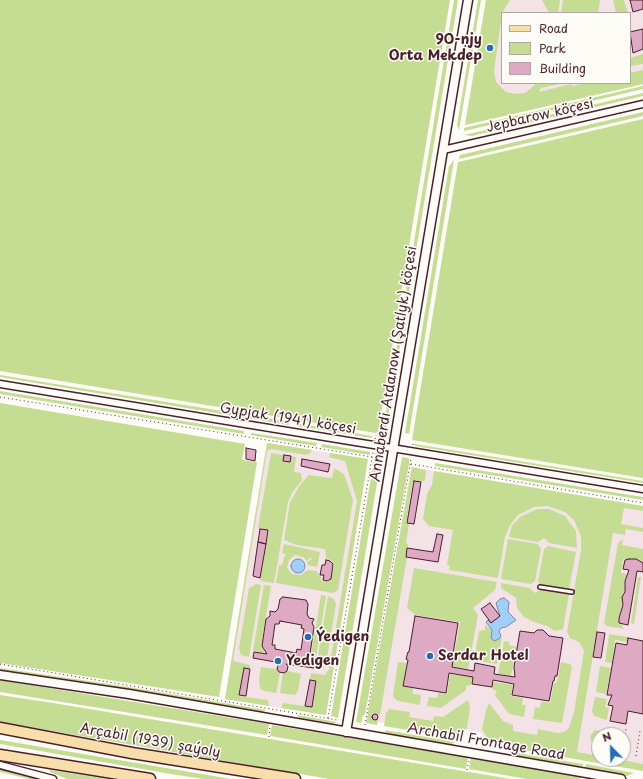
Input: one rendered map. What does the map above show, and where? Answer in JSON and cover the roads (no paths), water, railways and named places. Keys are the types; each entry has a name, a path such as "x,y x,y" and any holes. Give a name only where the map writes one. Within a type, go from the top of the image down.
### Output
{"main road":[{"name":"Arçabil (1939) şaýoly","path":"0,728 132,753 295,779"},
{"path":"0,755 150,779"}],"street":[{"name":"Annaberdi Atdanow (Şatlyk) köçesi","path":"346,732 468,0"},
{"name":"Jepbarow köçesi","path":"442,150 643,104"},
{"name":"Gypjak (1941) köçesi","path":"0,384 643,489"},
{"name":"Archabil Frontage Road","path":"0,675 129,694 271,720 621,779"},
{"path":"0,765 53,779"}],"lane":[{"path":"540,587 572,592"}],"water":[{"path":"295,559 301,559 305,563 305,569 301,573 295,573 291,569 291,563"},
{"path":"504,598 509,602 508,612 516,620 506,627 501,628 499,631 501,636 499,639 494,641 491,638 492,630 486,622 488,620 491,623 500,616 496,603 500,599"}],"place":[{"name":"90-njy Orta Mekdep","path":"490,48"},
{"name":"Ýedigen","path":"308,637"},
{"name":"Serdar Hotel","path":"430,656"},
{"name":"Yedigen","path":"278,661"}]}
